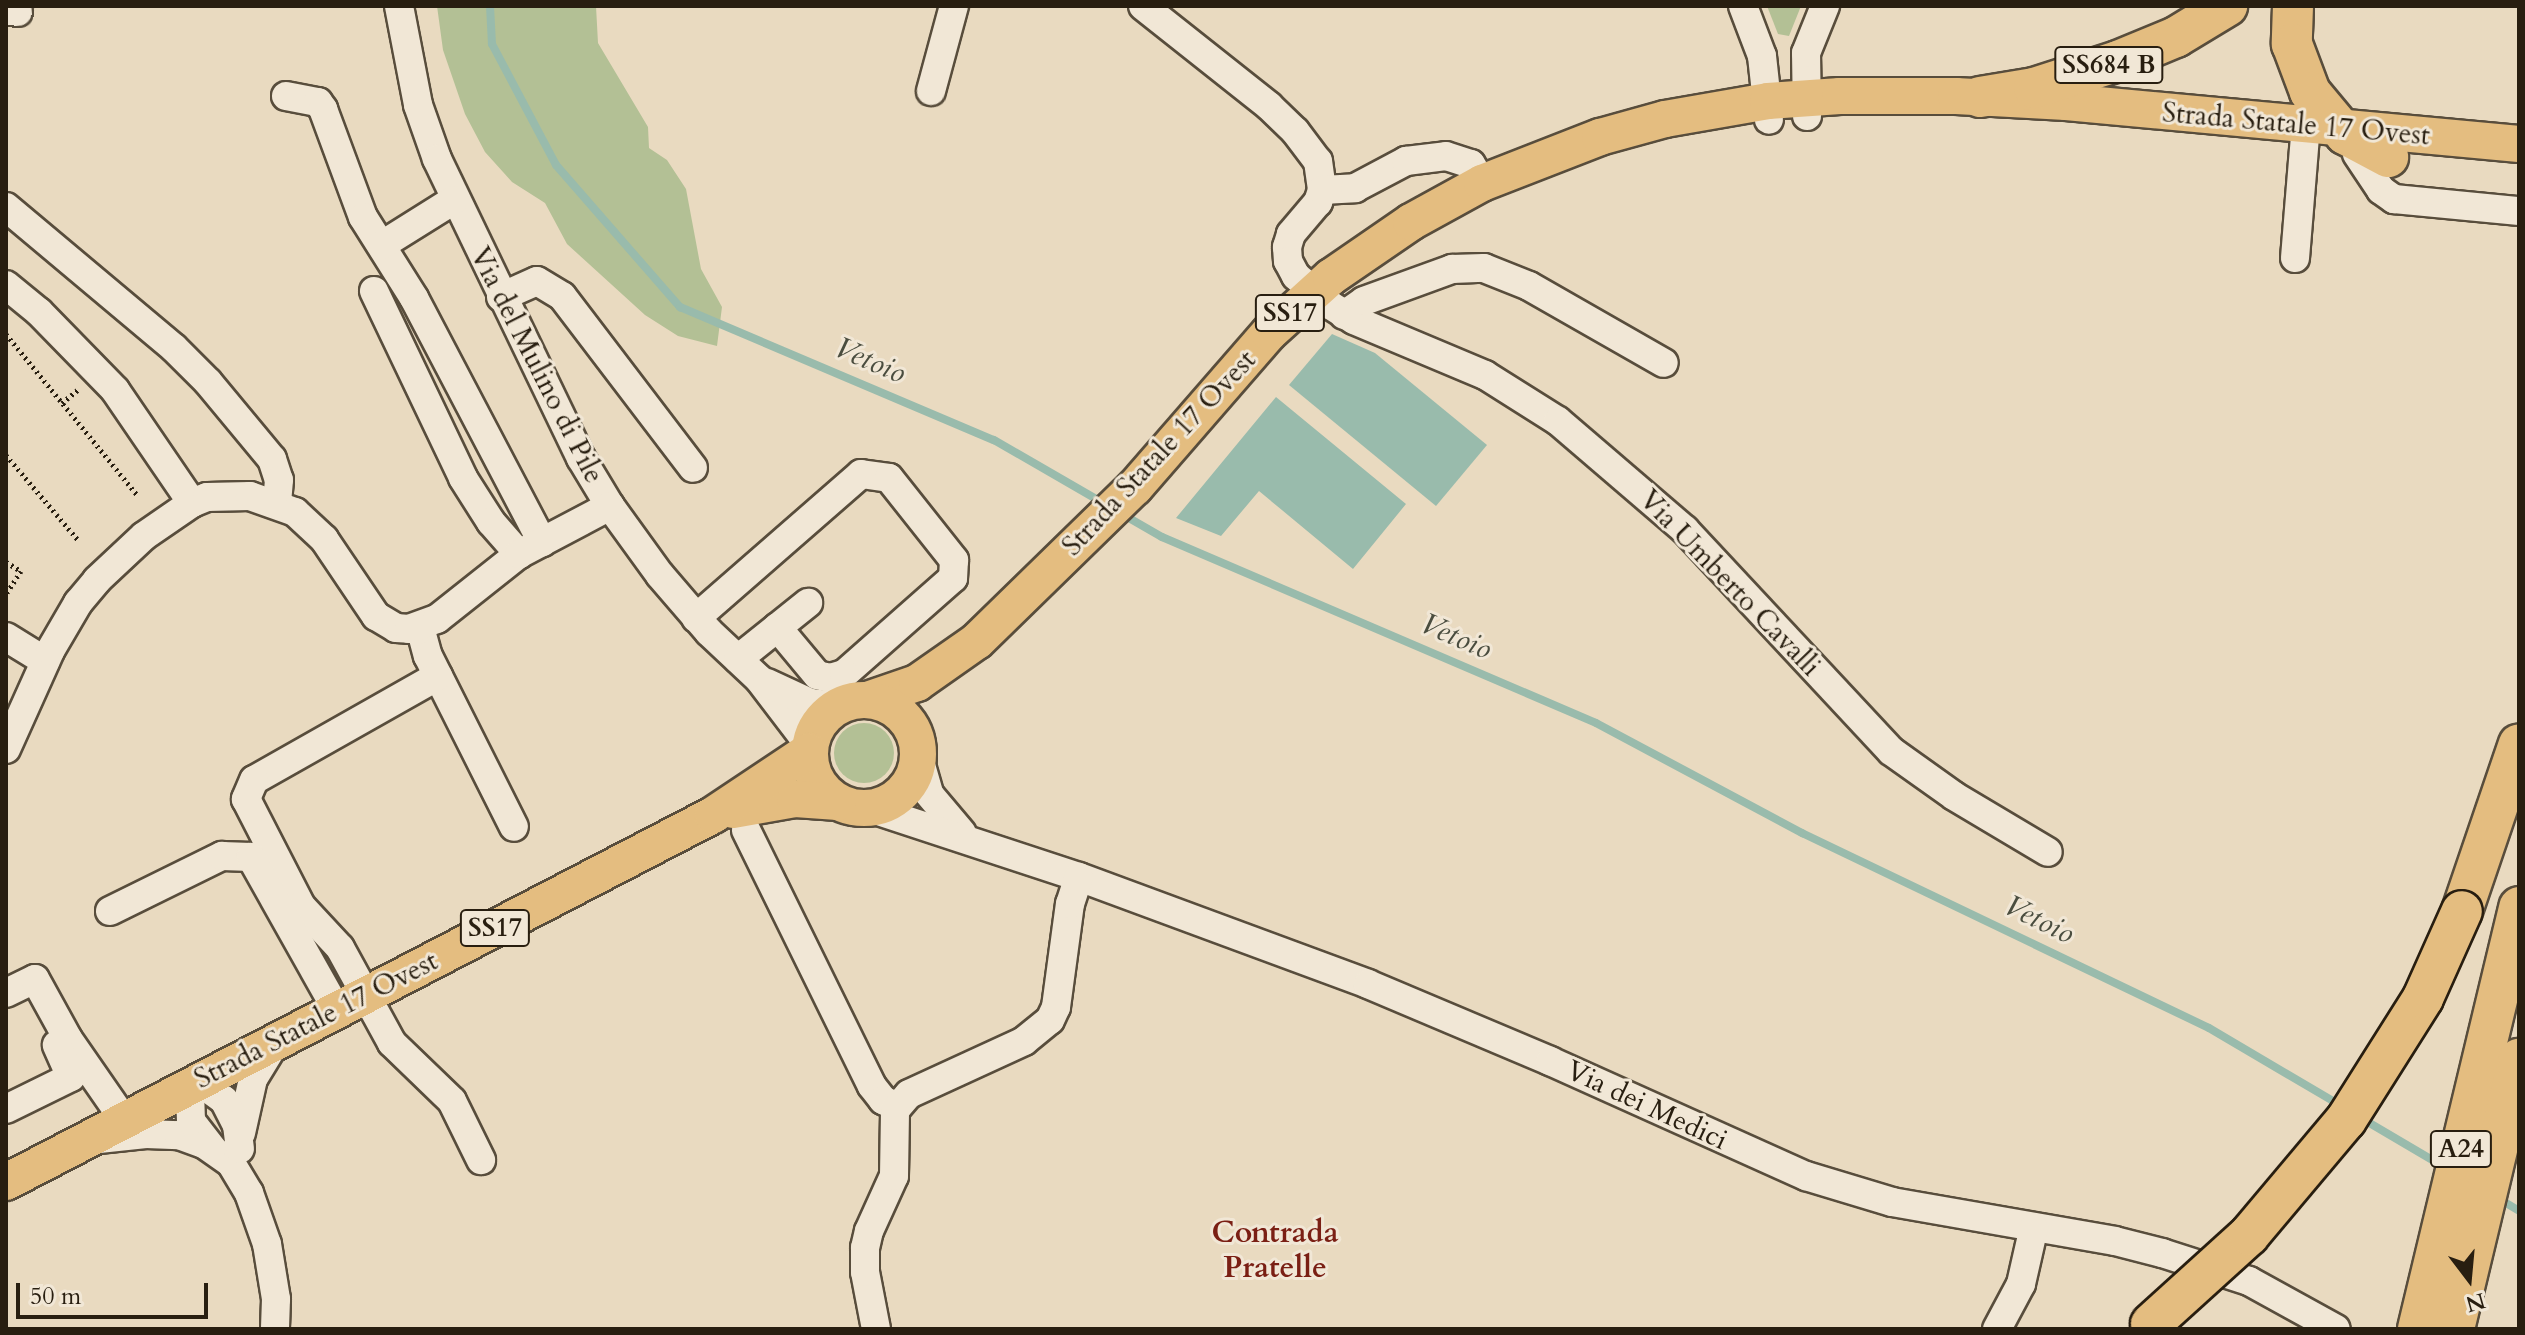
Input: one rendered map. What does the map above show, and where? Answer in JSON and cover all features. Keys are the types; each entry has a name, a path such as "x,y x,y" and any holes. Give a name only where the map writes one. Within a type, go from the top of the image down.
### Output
{"highway":[{"name":"SS684 B","path":"1980,97 2053,84 2129,57 2186,32 2227,6"},
{"path":"2293,6 2291,31 2299,69 2338,142"},
{"path":"2148,1326 2249,1235 2346,1120 2423,998 2462,911 2519,744"},
{"name":"A24","path":"2418,1329 2519,907"},
{"name":"A24","path":"2454,1329 2519,1059"}],"main road":[{"name":"Strada Statale 17 Ovest","path":"854,703 917,683 977,641 1135,487 1269,333 1314,291 1411,222 1495,177 1769,110 1980,97 2338,142 2519,169"},
{"name":"Strada Statale 17 Ovest","path":"1806,107 2338,142 2519,144"},
{"name":"Strada Statale 17 Ovest","path":"918,751 936,698 977,641"},
{"name":"SS17","path":"810,748 819,723 854,703"},
{"path":"854,703 890,706 902,714 914,731 918,751"},
{"name":"Strada Statale 17 Ovest","path":"6,1182 713,815 810,748"},
{"path":"810,748 818,783 854,805"},
{"name":"SS17","path":"854,805 884,804 903,792 912,780 918,751"},
{"name":"Strada Statale 17 Ovest","path":"713,815 783,800 854,805"}],"street":[{"name":"Via del Mulino di Pile","path":"399,6 418,105 454,200 581,458 633,541 696,618 759,679 810,748"},
{"path":"931,91 954,6"},
{"path":"1143,6 1295,131 1318,161 1322,190 1355,188 1406,161 1446,156 1471,164 1495,177"},
{"path":"1743,6 1759,46 1769,110"},
{"path":"1806,107 1804,63 1825,6"},
{"path":"1759,46 1770,59 1786,62 1796,59 1808,46"},
{"path":"286,96 318,102 323,109 363,217 414,298 494,455 531,548"},
{"path":"2295,258 2338,142 2375,184 2394,199 2519,211"},
{"name":"Via Umberto Cavalli","path":"1322,190 1318,202 1291,234 1287,247 1288,261 1296,276 1344,315 1498,382 1558,421 1685,530 1891,751 1945,791 2048,852"},
{"path":"382,245 454,200"},
{"path":"6,207 174,348 208,382 272,459 279,480 277,503"},
{"path":"1344,315 1364,301 1443,272 1468,266 1484,268 1529,286 1664,363"},
{"path":"501,297 537,281 562,296 693,468"},
{"path":"6,285 48,320 115,390 192,503"},
{"path":"374,291 463,478 491,522 531,548"},
{"path":"696,618 861,474 889,478 954,560 953,578 844,674 830,678 817,675 777,627"},
{"path":"6,749 62,628 97,580 144,536 192,503 228,494 277,503 312,524 376,616 396,628 420,627 437,619 531,548 610,506"},
{"path":"738,659 808,603"},
{"path":"420,627 438,676 514,827"},
{"path":"6,637 45,661"},
{"path":"352,1002 331,935 301,906 248,805 248,789 254,780 438,676"},
{"name":"Via del Mulino di Pile","path":"759,679 810,703 854,703"},
{"name":"Via dei Medici","path":"918,751 933,801 968,839"},
{"name":"Via dei Medici","path":"854,805 1079,877 1368,984 1550,1061 1806,1176 1892,1202 2115,1241 2223,1272 2276,1294 2336,1329"},
{"path":"746,830 872,1086 880,1097 897,1107"},
{"path":"110,911 222,856 251,857 352,1002 452,1101 481,1160"},
{"path":"876,1329 865,1272 865,1248 869,1231 894,1176 897,1107 909,1094 1024,1041 1050,1020 1056,1007 1070,904 1079,877"},
{"path":"6,993 35,979 68,1039 124,1120"},
{"path":"6,1109 71,1077 55,1046 68,1039"},
{"path":"240,1149 250,1086 261,1062 277,1040"},
{"path":"249,1193 238,1172 212,1148 191,1121 190,1085 206,1087 224,1100 237,1125 249,1193 270,1256 276,1299 275,1329"},
{"path":"83,1142 169,1134 192,1138 212,1148"},
{"path":"1997,1329 2021,1284 2034,1227"}],"path":[{"path":"6,334 138,496"},
{"path":"7,460 79,541"},
{"path":"6,562 21,571 6,594"}],"shaded area":[{"path":"437,6 596,6 598,43 648,127 649,148 667,160 686,189 701,269 722,307 717,346 678,336 645,315 567,244 545,203 512,182 485,152 465,114 443,50"},
{"path":"1767,6 1801,6 1789,36 1778,34"},
{"path":"1332,334 1375,353 1487,445 1436,506 1289,385"},
{"path":"1276,397 1406,504 1353,569 1259,491 1221,536 1176,518"},
{"path":"864,723 875,725 885,732 892,742 892,764 885,774 875,781 864,783 853,781 843,774 836,764 834,753 836,742 843,732 853,725"}],"waterway":[{"name":"Vetoio","path":"490,6 492,44 556,165 680,307 994,440 1103,503"},
{"name":"Vetoio","path":"1122,514 1162,537 1596,723 1802,833 2209,1028 2343,1107"},
{"name":"Vetoio","path":"2361,1118 2446,1168"},
{"name":"Vetoio","path":"2496,1197 2519,1211"}],"district":[{"name":"Contrada Pratelle","path":"1275,1250"}]}
